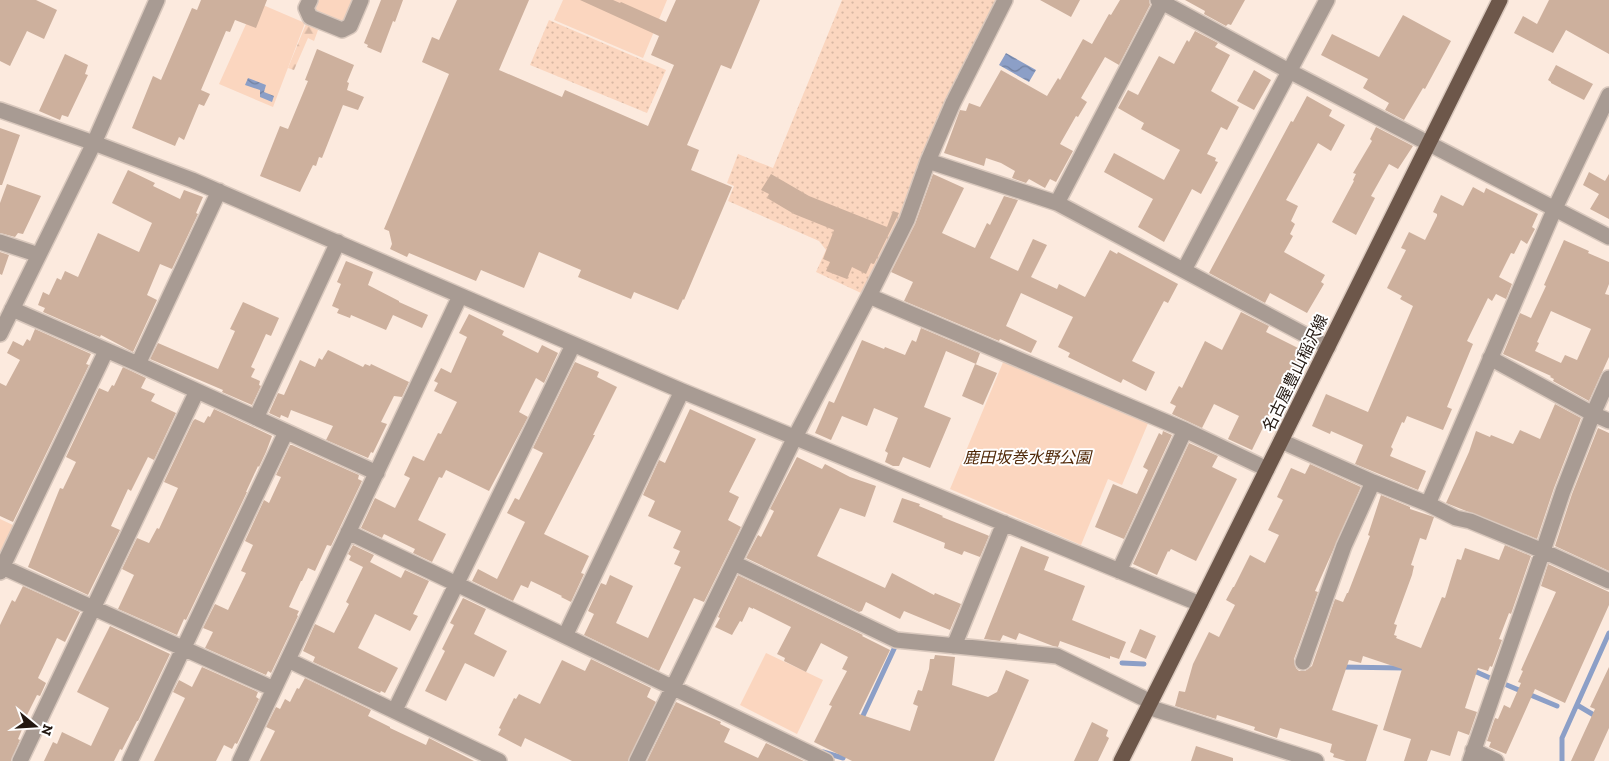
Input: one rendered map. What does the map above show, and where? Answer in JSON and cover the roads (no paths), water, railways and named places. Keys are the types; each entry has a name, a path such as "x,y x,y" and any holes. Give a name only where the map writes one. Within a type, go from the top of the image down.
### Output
{"main road":[{"name":"名古屋豊山稲沢線","path":"1121,761 1500,0"}],"street":[{"path":"0,334 94,143 157,0"},
{"path":"310,0 306,8 310,16 342,30 350,26 361,0"},
{"path":"637,761 795,437 907,220 928,161 953,103 1005,0"},
{"path":"1184,270 1327,0"},
{"path":"1057,203 1161,1 1429,144 1609,237"},
{"path":"1428,504 1555,208 1609,95"},
{"path":"0,110 94,143 219,191 682,391 1200,604"},
{"path":"928,161 1057,203 1328,347"},
{"path":"138,364 219,191"},
{"path":"0,242 39,255"},
{"path":"256,418 338,242"},
{"path":"240,761 460,296"},
{"path":"869,296 1185,430 1267,469"},
{"path":"12,310 138,364 377,473"},
{"path":"395,710 573,345"},
{"path":"106,350 1,568 274,689"},
{"path":"1490,358 1609,421"},
{"path":"1496,761 1472,756 1562,491 1609,378"},
{"path":"20,761 197,391"},
{"path":"565,636 682,391"},
{"path":"1119,571 1185,430"},
{"path":"130,761 286,432"},
{"path":"1281,441 1428,504 1456,518 1470,521 1543,551 1609,581"},
{"path":"1303,662 1344,546 1373,482"},
{"path":"954,646 1004,523"},
{"path":"348,532 826,761"},
{"path":"734,563 896,640 1057,656 1150,704 1316,761"},
{"path":"288,660 499,761"}],"water":[{"path":"1006,53 1036,70 1029,82 999,65"},
{"path":"248,78 266,85 264,92 274,96 272,102 260,97 260,90 245,85"}],"waterway":[{"path":"1562,761 1562,738 1609,633"},
{"path":"861,720 894,649"},
{"path":"1122,663 1144,664"},
{"path":"1340,667 1404,668"},
{"path":"1472,670 1490,678"},
{"path":"1502,683 1557,706"},
{"path":"1577,705 1609,724"},
{"path":"823,752 843,758 846,750"}],"park label":[{"name":"鹿田坂巻水野公園","path":"1027,457"}]}
